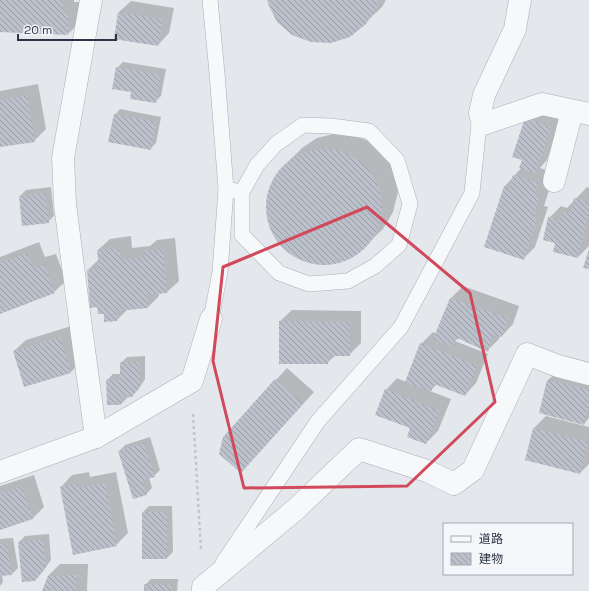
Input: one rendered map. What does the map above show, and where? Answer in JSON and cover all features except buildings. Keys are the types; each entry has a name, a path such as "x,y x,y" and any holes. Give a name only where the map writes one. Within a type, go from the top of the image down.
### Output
{"street":[{"path":"91,0 63,158 64,204 96,437"},
{"path":"520,0 515,29 484,95 480,113 484,124 542,104 580,112 554,182"},
{"path":"0,472 96,437 192,381 211,319"},
{"path":"206,586 296,509 359,449 427,471 454,484 473,470 527,354 558,366 589,374"}],"lane":[{"path":"210,0 218,73 226,189 220,272 211,319"},
{"path":"206,586 318,421 401,327 472,193 480,113"},
{"path":"303,125 331,126 369,131 397,160 410,204 399,245 375,266 348,281 309,284 279,273 242,235 242,192 257,165 276,144 303,125"},
{"path":"226,189 242,192"}],"path":[{"path":"192,381 206,586"}],"highlighted area":[{"path":"367,207 470,293 495,402 407,486 244,488 213,361 223,267"}]}
